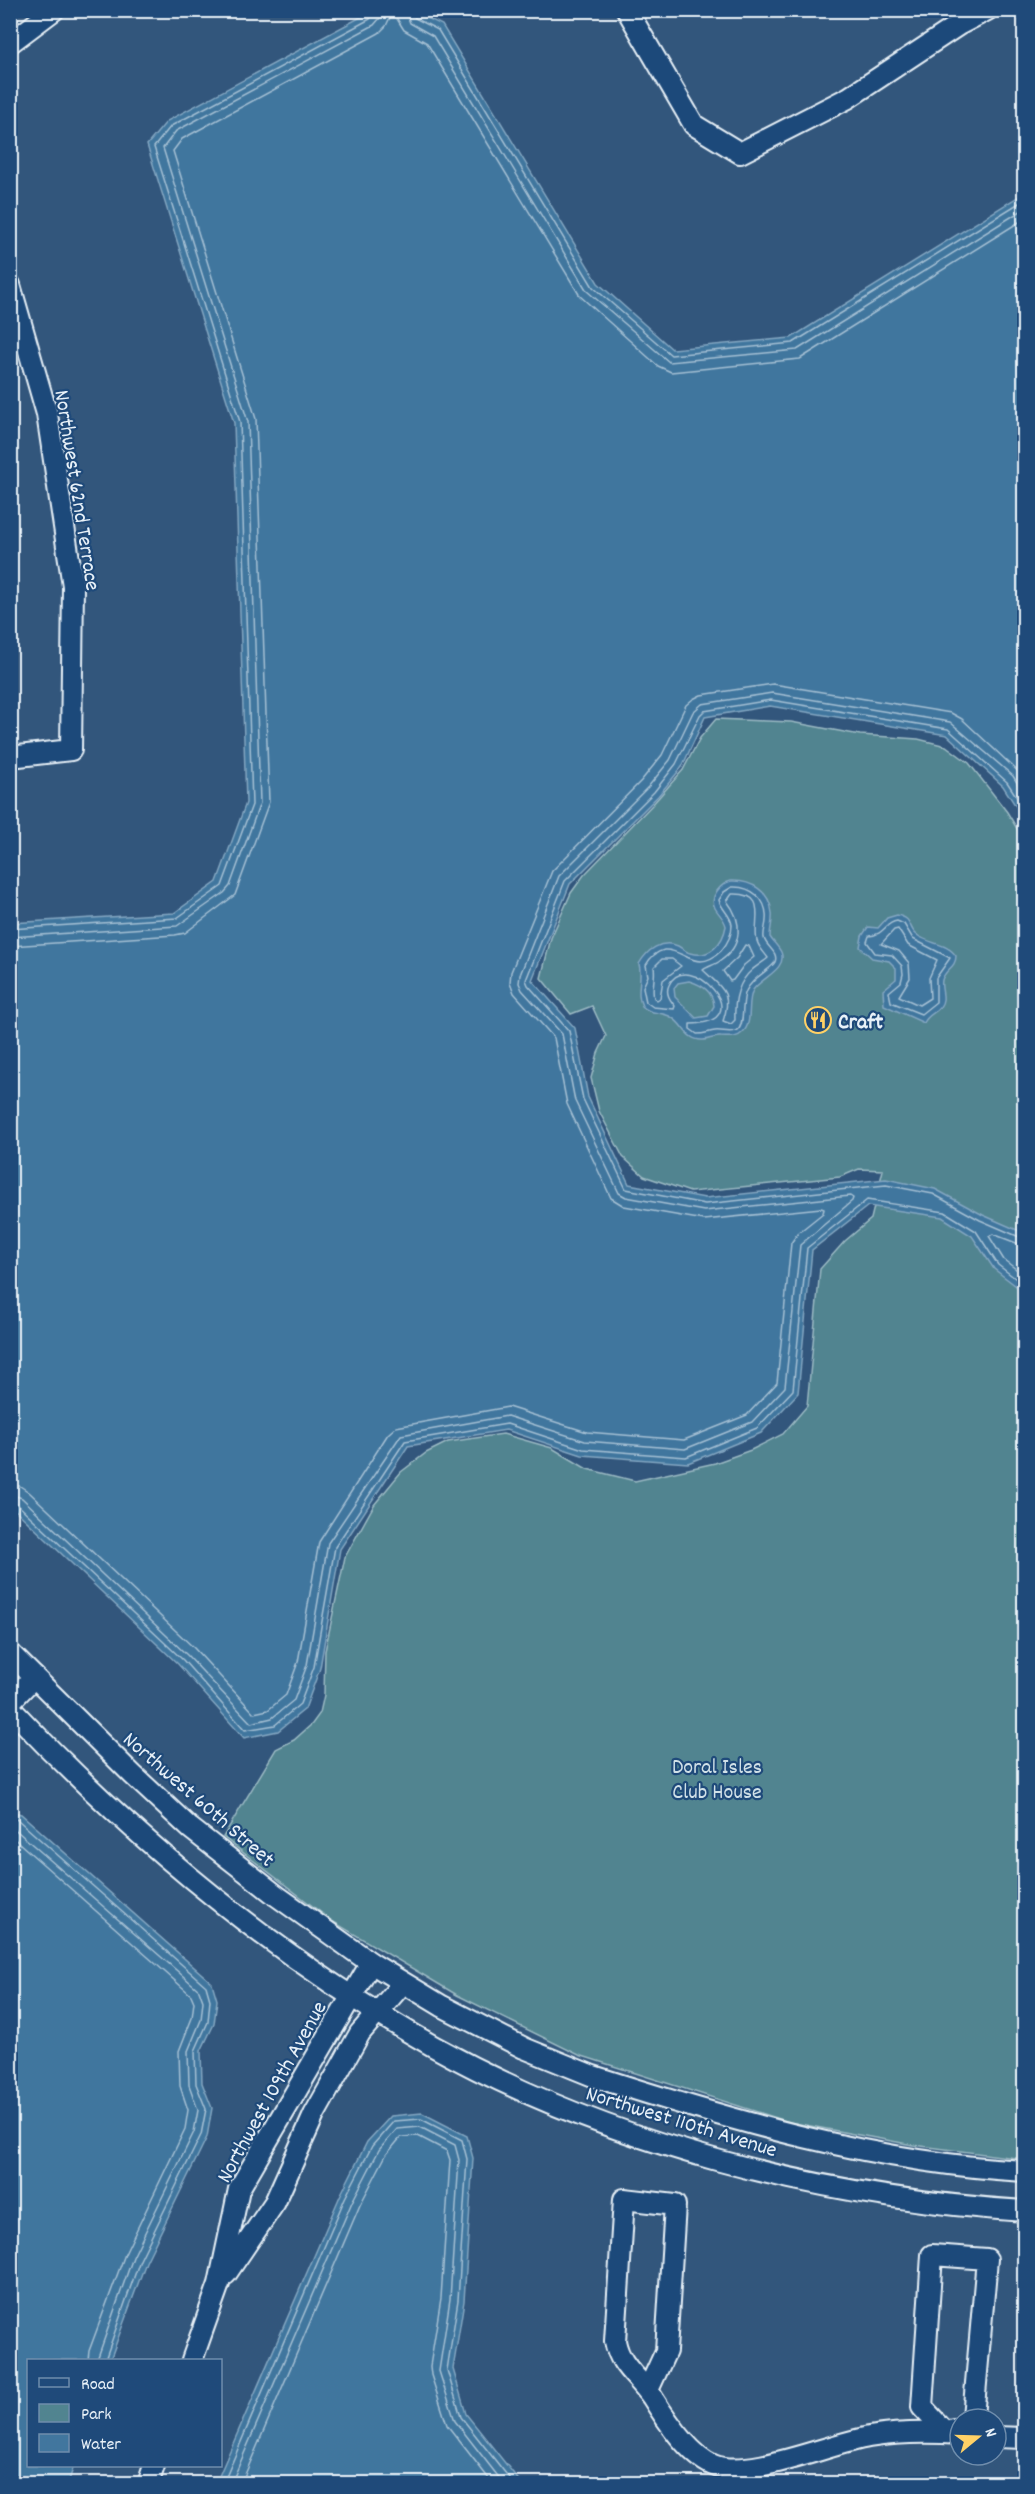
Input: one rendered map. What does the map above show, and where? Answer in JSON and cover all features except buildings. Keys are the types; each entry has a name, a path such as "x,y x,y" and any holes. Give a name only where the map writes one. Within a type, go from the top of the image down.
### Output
{"street":[{"path":"10,43 54,10"},
{"path":"627,10 694,125 740,153 848,98 956,17 987,10"},
{"name":"Northwest 62nd Terrace","path":"10,285 46,414 73,586 71,750 10,757"},
{"name":"Northwest 60th Street","path":"10,1653 133,1776 190,1828 277,1896 371,1963"},
{"path":"10,1702 34,1677"},
{"path":"10,1708 60,1761 155,1850 264,1936 351,1996"},
{"name":"Northwest 110th Avenue","path":"371,1963 441,2006 524,2048 564,2066 631,2089 833,2145 884,2155 1024,2171"},
{"name":"Northwest 109th Avenue","path":"193,2359 219,2284 239,2189 371,1963"},
{"name":"Northwest 109th Avenue","path":"219,2284 275,2202 314,2115 360,2033 403,1983"},
{"name":"Northwest 110th Avenue","path":"351,1996 435,2047 526,2092 570,2111 689,2152 862,2193 906,2200 1024,2211"},
{"path":"648,2390 666,2351 675,2205 624,2199 615,2341 621,2361 648,2390 689,2446 711,2464 726,2469 751,2468 867,2437 900,2432 948,2431"},
{"path":"948,2426 922,2407 932,2255 987,2259 974,2407"},
{"path":"1008,2437 1024,2438"},
{"path":"147,2484 154,2467"}],"green space":[{"name":"Doral Isles Club House","path":"716,719 791,722 860,735 918,739 946,746 969,763 1007,812 1024,840 1024,2159 913,2145 789,2122 579,2055 457,1995 332,1921 223,1837 276,1749 294,1740 312,1724 320,1713 324,1695 325,1651 345,1557 374,1505 401,1472 426,1453 448,1442 503,1434 552,1448 587,1469 635,1481 715,1463 751,1450 783,1434 807,1406 820,1269 845,1241 871,1219 883,1170 859,1169 840,1177 690,1192 644,1176 623,1157 599,1111 591,1078 598,1053 606,1036 592,1006 571,1014 541,978 551,938 571,893 584,875 683,770 700,738"}],"water":[{"path":"372,11 413,11 442,25 598,283 672,349 791,338 1024,193 1024,819 1003,786 947,735 770,706 705,717 682,767 658,796 570,884 532,980 575,1028 588,1097 629,1184 705,1198 886,1179 935,1189 983,1215 1024,1233 1024,1292 994,1269 972,1236 942,1217 868,1206 812,1250 798,1393 761,1433 688,1463 582,1455 506,1430 408,1446 340,1549 320,1668 305,1709 278,1731 244,1738 178,1664 11,1506 11,923 174,913 217,882 246,803 234,423 147,145 167,121"},
{"path":"746,882 758,888 768,899 772,916 770,937 780,950 782,958 777,968 753,990 748,1024 740,1035 697,1040 671,1017 648,1011 642,1006 639,996 639,964 650,950 660,945 672,944 688,952 704,954 719,944 726,926 713,900 720,888 727,883","holes":["689,981 706,989 712,996 714,1006 708,1016 696,1018 675,997 674,988 678,983"]},
{"path":"897,915 908,921 917,935 948,948 956,956 956,960 942,980 942,1004 924,1023 884,1005 883,990 896,979 896,968 889,961 872,958 860,947 862,936 868,927 878,928 887,918"},
{"path":"10,1811 21,1814 212,1983 217,2000 214,2024 201,2051 202,2083 212,2108 207,2137 146,2262 110,2359 27,2359 27,2467 74,2467 68,2483 11,2483"},
{"path":"422,2113 467,2136 473,2158 464,2301 453,2369 466,2414 521,2483 216,2483 340,2196 367,2142 391,2116"}],"place":[{"name":"Craft","path":"818,1020"}]}
